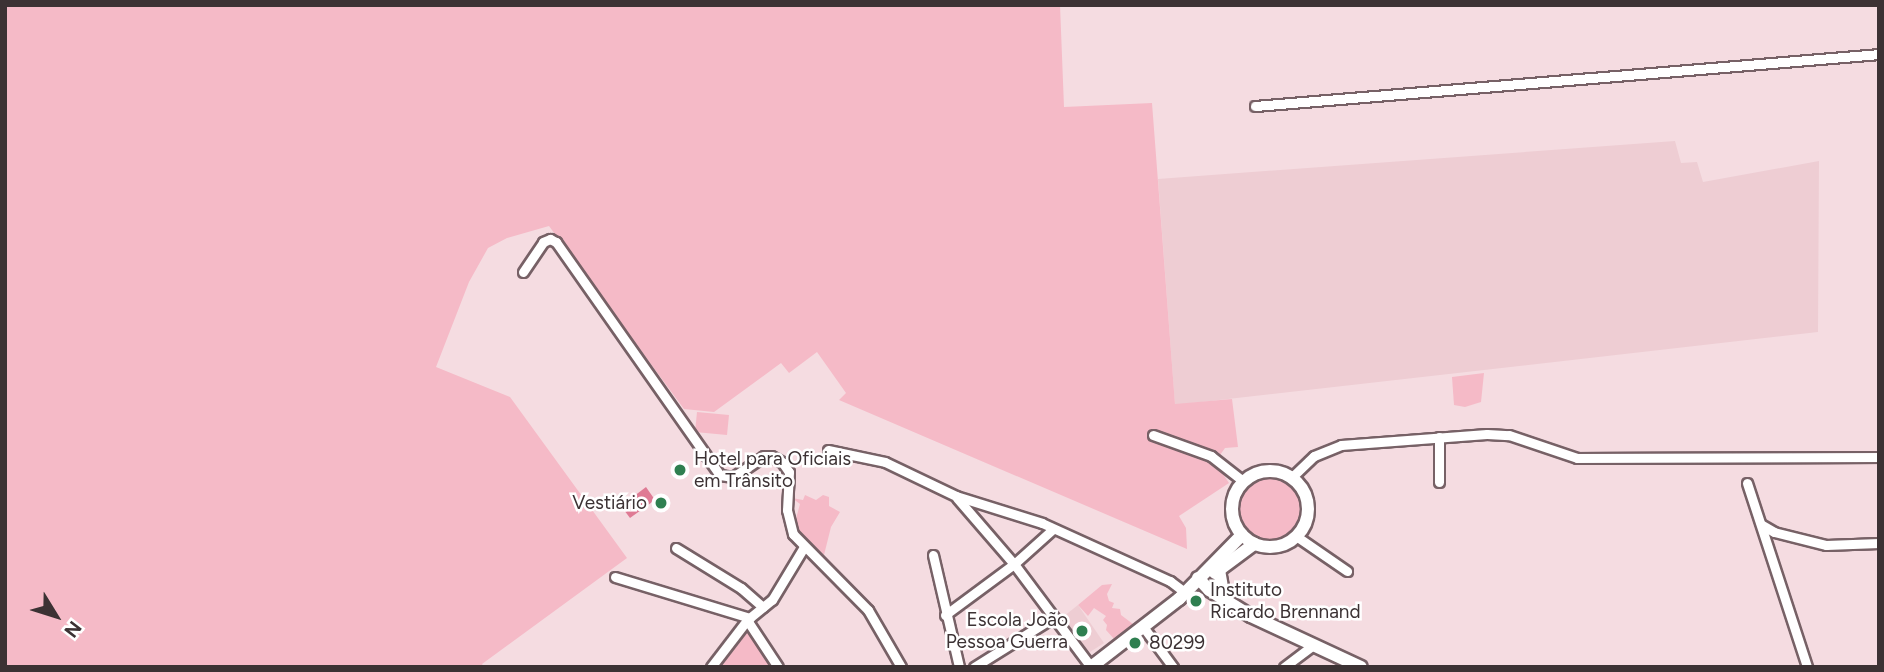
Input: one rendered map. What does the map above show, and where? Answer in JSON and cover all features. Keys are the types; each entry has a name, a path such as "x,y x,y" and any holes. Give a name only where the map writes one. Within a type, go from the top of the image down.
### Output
{"main road":[{"path":"1263,471 1278,471 1292,477 1302,488 1308,502 1307,517 1296,537 1276,547 1254,544 1242,535 1234,523 1231,508 1235,493 1243,481 1263,471"},
{"path":"1091,667 1144,628 1200,581 1242,535"},
{"path":"1200,581 1254,544"},
{"path":"1219,570 1224,598"},
{"path":"1200,581 1251,616 1361,667"}],"street":[{"path":"1255,106 1879,54"},
{"path":"523,272 543,242 550,239 556,242 720,475 733,477 764,456 771,456 782,462 789,472 790,527 804,547 868,610 901,667"},
{"path":"1153,435 1211,456 1243,481"},
{"path":"1292,477 1314,456 1341,444 1439,437 1509,435 1577,458 1879,457"},
{"path":"1439,437 1439,482"},
{"path":"828,450 885,462 956,496 1053,529 1170,580 1186,593"},
{"path":"1746,483 1807,667"},
{"path":"956,496 1014,564 1091,667"},
{"path":"1761,524 1774,532 1826,545 1879,543"},
{"path":"945,615 1014,564 1053,529"},
{"path":"1296,537 1347,571"},
{"path":"711,667 749,619 781,588 804,547"},
{"path":"676,548 741,588 764,607"},
{"path":"933,555 959,667"},
{"path":"615,577 749,619 778,667"},
{"path":"974,667 1054,617"},
{"path":"1144,628 1173,667"},
{"path":"1284,667 1313,645"}],"shaded area":[{"path":"5,5 1060,5 1064,107 1152,103 1175,404 1232,399 1238,447 1225,448 1215,462 1229,483 1179,516 1186,528 1187,549 839,400 846,393 817,352 789,373 781,363 714,412 684,409 549,226 507,238 488,248 469,282 436,367 510,397 627,558 482,664 484,667 5,667"},
{"path":"1675,141 1681,163 1697,162 1703,182 1819,161 1818,332 1175,405 1158,179"},
{"path":"1484,373 1481,402 1465,407 1454,405 1452,377"},
{"path":"697,412 729,415 727,435 695,432"},
{"path":"1270,476 1283,478 1298,491 1303,509 1301,522 1288,537 1270,542 1257,540 1242,527 1237,509 1239,496 1252,481"},
{"path":"646,487 655,500 630,518 621,506"},
{"path":"805,495 816,500 823,495 829,497 829,506 840,512 831,527 824,555 794,526 800,504 792,498 803,500"},
{"path":"1112,584 1107,594 1109,601 1114,603 1112,608 1120,609 1121,615 1133,624 1115,640 1106,630 1107,625 1103,620 1106,616 1094,608 1088,616 1078,605 1102,585"},
{"name":"Escola João Pessoa Guerra","path":"1078,605 1104,643 1090,652 1081,649 1059,620"},
{"path":"737,629 750,629 776,667 706,667"}],"place":[{"name":"Hotel para Oficiais em Trânsito","path":"680,470"},
{"name":"Vestiário","path":"661,503"},
{"name":"Instituto Ricardo Brennand","path":"1196,601"},
{"name":"Escola João Pessoa Guerra","path":"1082,631"},
{"name":"80299","path":"1135,643"}]}
